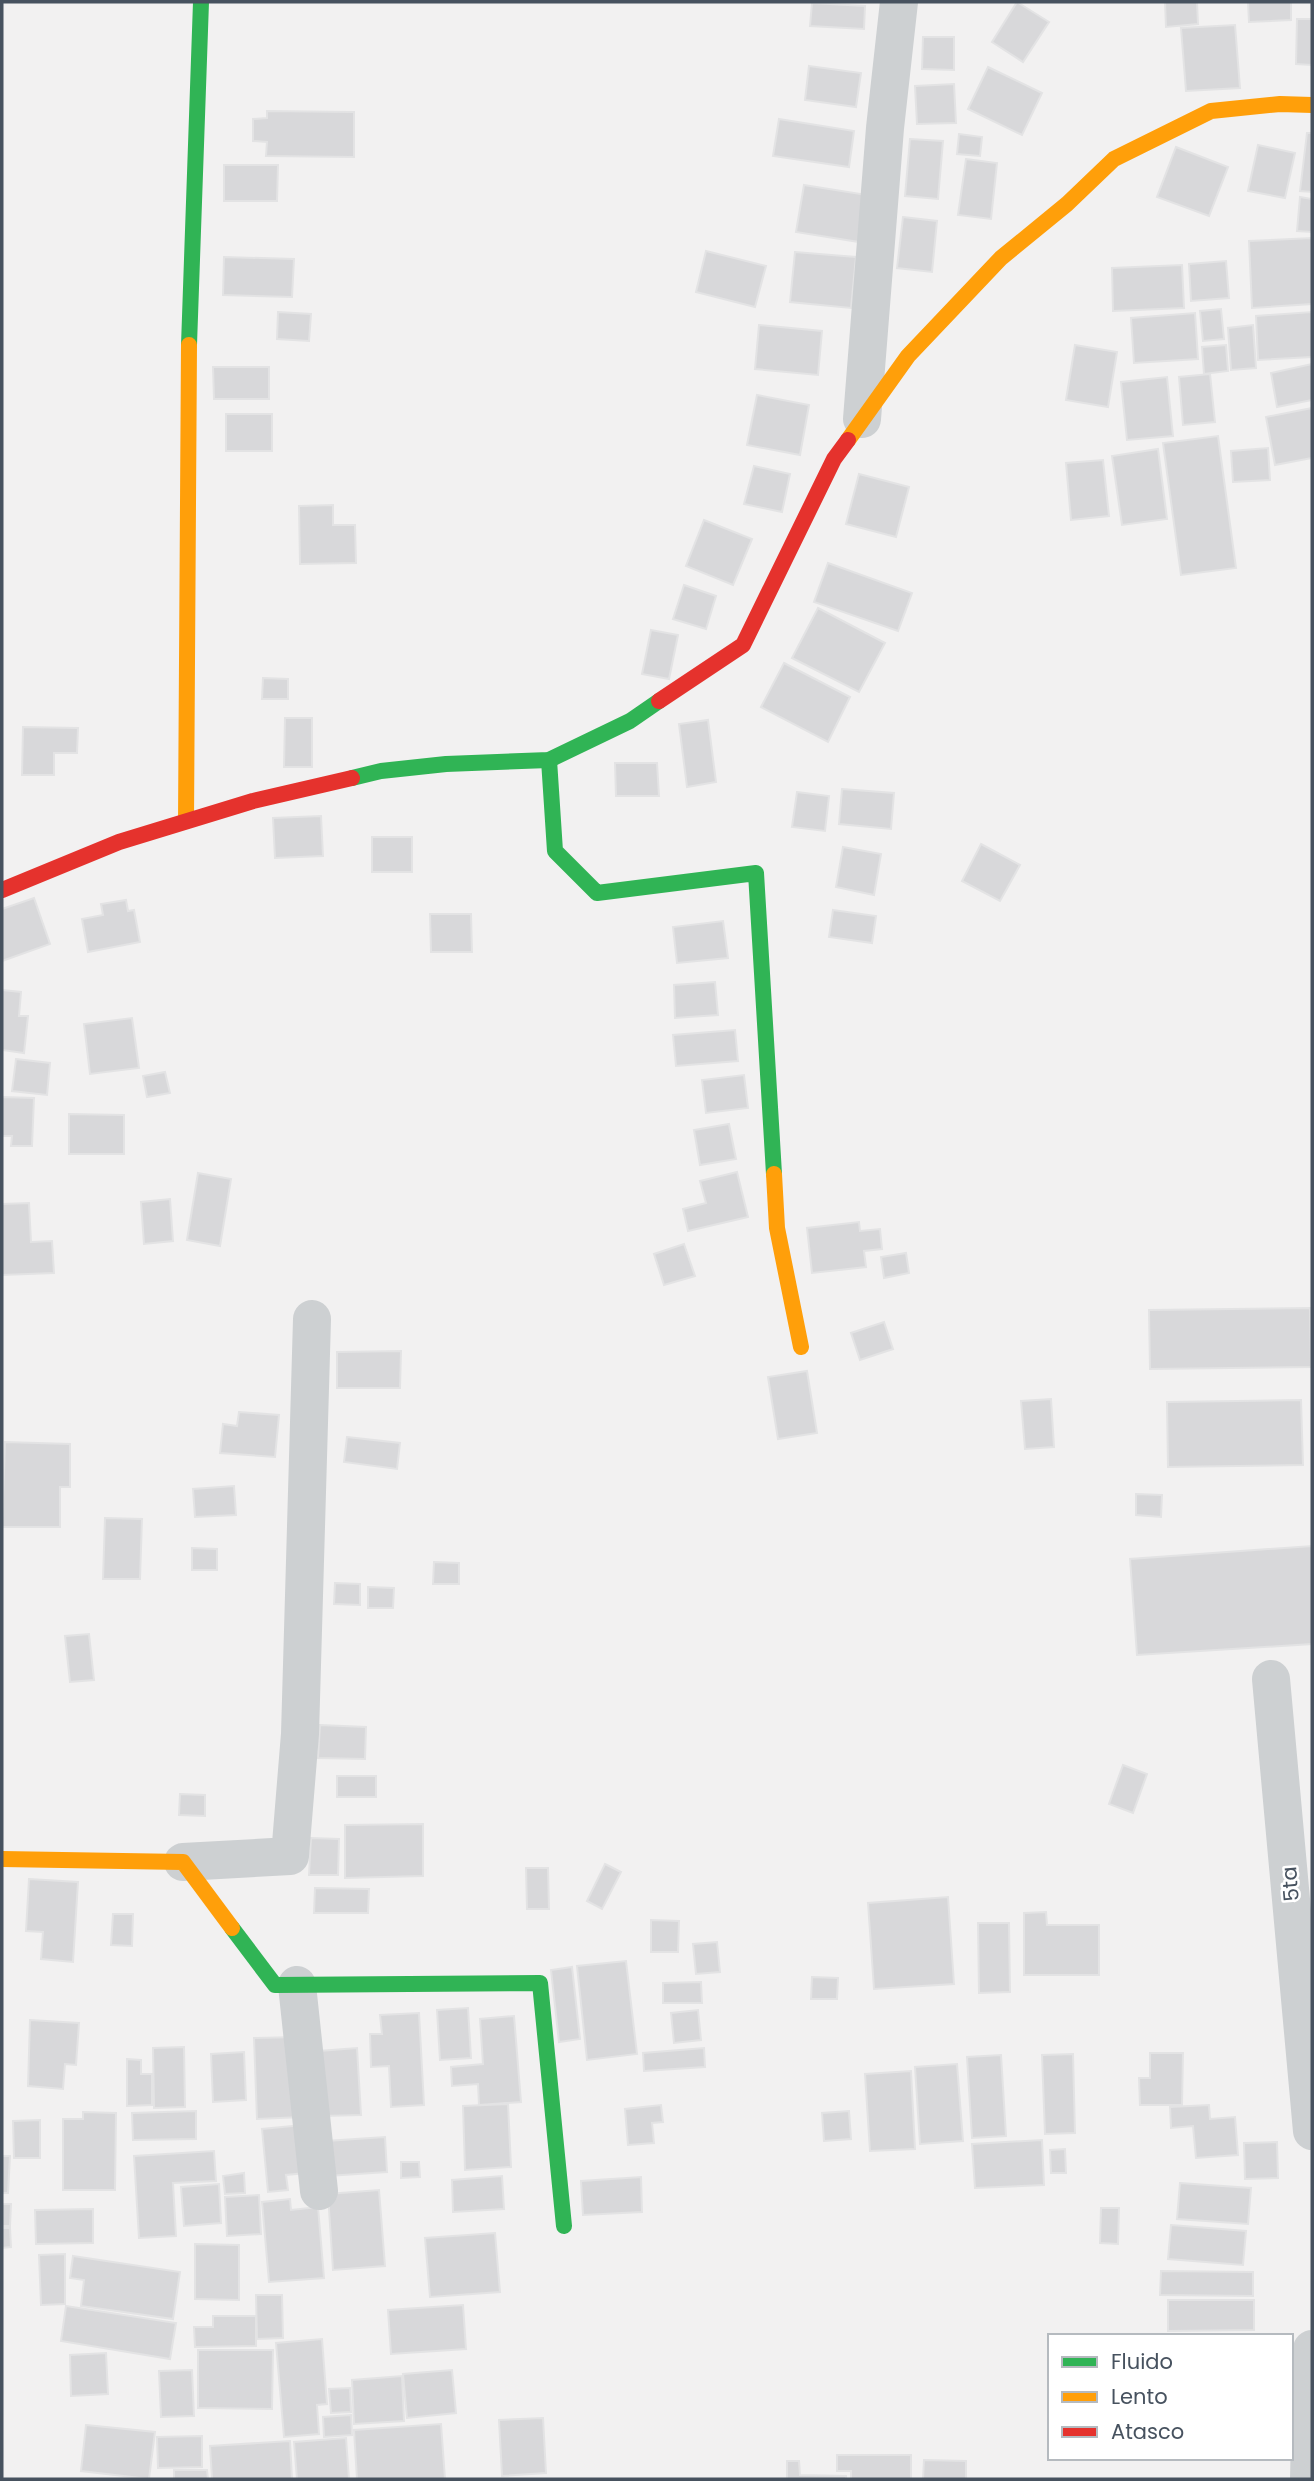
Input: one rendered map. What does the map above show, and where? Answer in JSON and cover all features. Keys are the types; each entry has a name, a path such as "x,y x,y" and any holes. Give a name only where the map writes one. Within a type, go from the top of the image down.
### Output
{"street":[{"path":"187,821 187,415 201,2"},
{"path":"862,419 885,128 899,2"},
{"path":"2,890 119,842 253,801 381,771 446,764 550,760 630,721 743,645 834,459 908,356 1001,258 1067,204 1114,159 1153,137 1211,111 1280,104 1312,106"},
{"path":"550,760 555,851 597,894 756,873 777,1228 801,1348"},
{"path":"2,1859 183,1862 290,1856 300,1734 312,1319"},
{"name":"5ta","path":"1271,1679 1312,2131"},
{"path":"183,1862 275,1985 540,1983 564,2226"},
{"path":"297,1985 319,2191"},
{"path":"1309,2479 1312,2349"}],"building":[{"path":"1017,2 1049,22 1023,62 992,42"},
{"path":"1165,2 1197,2 1198,24 1166,27"},
{"path":"1248,2 1291,2 1291,20 1249,22"},
{"path":"812,3 865,6 864,29 810,26"},
{"path":"1297,19 1312,19 1312,65 1296,64"},
{"path":"1235,25 1240,88 1186,91 1181,28"},
{"path":"923,37 954,37 954,70 922,69"},
{"path":"809,66 861,73 856,107 805,100"},
{"path":"988,67 1042,93 1022,135 968,109"},
{"path":"954,84 956,123 917,124 915,86"},
{"path":"267,111 354,112 354,157 266,156 267,142 253,141 253,119 267,118"},
{"path":"779,119 854,131 849,167 773,156"},
{"path":"1307,133 1312,133 1312,192 1300,191"},
{"path":"959,134 982,137 980,156 957,154"},
{"path":"910,139 943,141 938,199 905,196"},
{"path":"1258,145 1295,153 1285,198 1248,191"},
{"path":"1176,147 1228,167 1209,216 1157,197"},
{"path":"966,159 997,163 991,219 958,215"},
{"path":"224,165 278,165 277,201 224,201"},
{"path":"804,185 867,195 859,242 796,232"},
{"path":"1300,197 1312,199 1312,232 1297,231"},
{"path":"903,217 937,221 932,272 897,268"},
{"path":"1312,238 1312,304 1252,308 1249,241"},
{"path":"706,251 766,266 755,307 696,292"},
{"path":"795,252 856,257 851,308 790,302"},
{"path":"224,257 294,259 292,297 223,295"},
{"path":"1226,261 1229,298 1191,301 1189,264"},
{"path":"1182,265 1184,308 1113,311 1112,268"},
{"path":"1221,309 1224,339 1203,341 1200,311"},
{"path":"278,312 311,314 309,341 277,339"},
{"path":"1312,312 1312,357 1258,360 1256,316"},
{"path":"1195,313 1198,359 1134,363 1131,318"},
{"path":"759,325 822,331 818,375 755,369"},
{"path":"1253,325 1256,368 1231,370 1228,328"},
{"path":"1075,345 1117,352 1108,407 1066,400"},
{"path":"1226,345 1228,371 1204,374 1202,347"},
{"path":"1312,364 1312,400 1277,407 1271,373"},
{"path":"213,367 269,367 269,399 214,399"},
{"path":"1210,374 1215,422 1183,425 1179,377"},
{"path":"1167,377 1173,436 1127,440 1121,382"},
{"path":"757,395 809,405 800,455 747,445"},
{"path":"1312,408 1312,458 1275,465 1266,417"},
{"path":"226,414 272,414 272,451 226,451"},
{"path":"1218,436 1236,568 1181,575 1163,443"},
{"path":"1268,448 1270,480 1233,482 1231,451"},
{"path":"1158,449 1167,519 1122,525 1112,456"},
{"path":"1103,460 1109,516 1071,520 1066,463"},
{"path":"754,466 790,474 782,512 744,504"},
{"path":"859,474 909,487 896,537 846,524"},
{"path":"333,505 333,525 355,525 356,563 300,564 299,506"},
{"path":"704,520 752,539 733,585 686,566"},
{"path":"828,563 912,593 898,631 814,602"},
{"path":"684,585 716,596 706,629 673,619"},
{"path":"818,608 885,643 859,692 792,658"},
{"path":"651,630 678,635 669,679 642,674"},
{"path":"784,663 850,697 828,742 761,707"},
{"path":"263,678 288,679 288,699 262,699"},
{"path":"285,718 312,718 312,767 284,767"},
{"path":"708,720 716,782 687,787 679,724"},
{"path":"23,727 78,728 77,753 54,753 54,775 22,775"},
{"path":"615,763 657,763 659,796 616,796"},
{"path":"842,789 894,793 891,829 839,824"},
{"path":"797,792 829,796 825,831 792,827"},
{"path":"321,816 323,856 275,858 273,818"},
{"path":"372,837 412,837 412,872 372,872"},
{"path":"981,844 1020,865 1000,901 962,881"},
{"path":"843,847 881,854 874,895 836,887"},
{"path":"34,898 50,944 2,961 2,909"},
{"path":"126,900 128,911 134,910 140,942 88,952 82,919 103,915 101,904"},
{"path":"833,910 876,916 872,943 829,937"},
{"path":"430,914 471,914 472,952 431,952"},
{"path":"723,921 728,958 677,963 673,927"},
{"path":"715,982 718,1015 675,1018 674,985"},
{"path":"2,990 21,992 19,1016 28,1016 24,1053 2,1050"},
{"path":"132,1018 139,1068 90,1074 84,1024"},
{"path":"735,1030 738,1061 676,1066 673,1035"},
{"path":"16,1059 50,1063 47,1095 12,1091"},
{"path":"165,1072 170,1093 147,1097 143,1076"},
{"path":"744,1075 748,1108 706,1113 702,1080"},
{"path":"2,1097 34,1098 32,1146 11,1146 12,1136 2,1136"},
{"path":"69,1114 124,1115 124,1154 69,1154"},
{"path":"729,1124 736,1159 700,1165 694,1130"},
{"path":"737,1172 748,1217 688,1231 683,1209 706,1203 700,1181"},
{"path":"198,1173 231,1179 220,1246 187,1240"},
{"path":"170,1199 173,1241 144,1244 141,1202"},
{"path":"29,1203 31,1242 52,1241 54,1273 2,1275 2,1204"},
{"path":"859,1222 860,1231 880,1229 882,1249 864,1251 866,1267 812,1273 807,1228"},
{"path":"684,1244 695,1276 664,1285 654,1254"},
{"path":"906,1253 909,1273 884,1278 881,1257"},
{"path":"1310,1308 1311,1367 1150,1369 1149,1310"},
{"path":"884,1322 893,1349 860,1360 851,1333"},
{"path":"401,1351 400,1388 337,1388 337,1352"},
{"path":"807,1371 817,1433 778,1439 768,1377"},
{"path":"1051,1399 1054,1447 1025,1449 1021,1401"},
{"path":"1301,1400 1303,1465 1168,1467 1167,1402"},
{"path":"239,1412 279,1415 275,1457 220,1453 223,1424 237,1426"},
{"path":"347,1437 400,1443 397,1469 344,1462"},
{"path":"5,1442 70,1444 70,1487 60,1487 60,1527 2,1527"},
{"path":"234,1486 236,1515 195,1517 193,1489"},
{"path":"1136,1494 1162,1495 1161,1517 1136,1515"},
{"path":"105,1518 142,1519 140,1579 103,1579"},
{"path":"1312,1546 1312,1644 1137,1655 1130,1559"},
{"path":"192,1548 217,1549 217,1570 192,1570"},
{"path":"434,1562 459,1563 459,1584 433,1584"},
{"path":"335,1583 360,1584 360,1605 334,1604"},
{"path":"368,1587 394,1588 393,1608 368,1608"},
{"path":"89,1634 94,1680 70,1682 65,1636"},
{"path":"320,1725 366,1727 365,1759 318,1758"},
{"path":"1123,1765 1147,1774 1133,1813 1109,1804"},
{"path":"337,1776 376,1776 376,1797 337,1797"},
{"path":"180,1794 205,1795 205,1816 179,1815"},
{"path":"423,1824 423,1876 345,1878 345,1825"},
{"path":"311,1838 339,1839 338,1875 309,1875"},
{"path":"605,1864 621,1872 602,1909 587,1901"},
{"path":"526,1868 548,1868 549,1909 527,1909"},
{"path":"29,1879 78,1882 73,1962 41,1959 43,1932 26,1931"},
{"path":"315,1888 369,1889 368,1913 314,1913"},
{"path":"948,1897 954,1984 874,1989 868,1903"},
{"path":"1046,1912 1047,1925 1099,1925 1099,1975 1024,1975 1024,1913"},
{"path":"113,1914 133,1914 132,1946 111,1945"},
{"path":"651,1920 679,1921 678,1952 651,1952"},
{"path":"978,1923 1009,1923 1010,1992 979,1993"},
{"path":"717,1942 720,1972 696,1974 693,1944"},
{"path":"626,1961 637,2054 587,2060 577,1966"},
{"path":"572,1967 580,2039 559,2042 551,1970"},
{"path":"812,1977 838,1978 837,1999 811,1999"},
{"path":"701,1982 702,2003 663,2003 663,1983"},
{"path":"468,2008 471,2058 440,2060 437,2010"},
{"path":"698,2010 701,2040 674,2043 671,2013"},
{"path":"419,2013 424,2105 391,2107 389,2066 371,2067 370,2034 382,2034 380,2015"},
{"path":"514,2016 521,2102 479,2105 478,2084 452,2086 451,2067 483,2064 480,2019"},
{"path":"30,2020 79,2023 76,2065 65,2064 63,2089 28,2086"},
{"path":"299,2037 302,2117 257,2119 254,2038"},
{"path":"184,2047 185,2107 154,2108 153,2048"},
{"path":"357,2048 361,2115 323,2116 319,2051"},
{"path":"704,2048 705,2067 644,2071 643,2053"},
{"path":"244,2052 246,2100 213,2102 211,2054"},
{"path":"1150,2053 1183,2053 1182,2105 1140,2105 1139,2078 1150,2078"},
{"path":"1073,2054 1075,2133 1045,2134 1042,2055"},
{"path":"1001,2055 1006,2136 972,2138 967,2057"},
{"path":"127,2059 141,2060 141,2074 152,2074 152,2105 127,2106"},
{"path":"957,2064 963,2141 920,2144 915,2067"},
{"path":"911,2071 915,2149 870,2151 865,2074"},
{"path":"508,2104 511,2167 465,2170 463,2106"},
{"path":"661,2105 663,2122 652,2123 654,2143 628,2145 625,2109"},
{"path":"1209,2105 1210,2119 1235,2117 1238,2155 1196,2158 1193,2126 1171,2128 1170,2107"},
{"path":"196,2111 196,2139 133,2140 132,2113"},
{"path":"849,2111 851,2139 824,2141 822,2113"},
{"path":"83,2112 116,2113 115,2190 63,2190 63,2119 83,2119"},
{"path":"40,2120 40,2158 14,2158 13,2121"},
{"path":"302,2125 306,2173 286,2175 288,2190 268,2192 262,2129"},
{"path":"385,2137 387,2172 328,2176 326,2141"},
{"path":"1042,2140 1044,2185 975,2188 972,2144"},
{"path":"1277,2142 1278,2178 1245,2179 1244,2143"},
{"path":"1065,2149 1066,2173 1051,2173 1050,2150"},
{"path":"214,2151 216,2181 173,2183 176,2236 139,2238 134,2156"},
{"path":"2,2156 10,2156 8,2193 2,2193"},
{"path":"401,2162 419,2162 420,2177 401,2178"},
{"path":"244,2173 245,2193 225,2194 223,2176"},
{"path":"502,2176 504,2209 453,2212 452,2180"},
{"path":"641,2177 642,2212 583,2215 581,2181"},
{"path":"1180,2183 1251,2188 1248,2224 1177,2219"},
{"path":"219,2184 221,2223 184,2226 181,2187"},
{"path":"379,2190 385,2266 333,2270 328,2194"},
{"path":"259,2195 261,2234 227,2236 225,2197"},
{"path":"290,2199 291,2210 318,2207 324,2278 269,2282 262,2202"},
{"path":"2,2204 11,2204 10,2226 2,2226"},
{"path":"1101,2208 1119,2208 1118,2244 1100,2243"},
{"path":"93,2209 93,2243 36,2244 35,2210"},
{"path":"1171,2225 1246,2231 1243,2265 1168,2259"},
{"path":"2,2228 10,2228 11,2247 2,2248"},
{"path":"495,2233 500,2292 430,2297 425,2238"},
{"path":"195,2244 239,2245 239,2300 195,2299"},
{"path":"65,2254 65,2304 41,2305 39,2255"},
{"path":"73,2256 180,2272 173,2319 81,2306 84,2280 70,2278"},
{"path":"1161,2271 1253,2272 1253,2296 1160,2295"},
{"path":"256,2295 282,2295 283,2338 257,2339"},
{"path":"1168,2300 1254,2300 1254,2330 1168,2331"},
{"path":"463,2305 466,2349 391,2354 388,2310"},
{"path":"66,2306 176,2323 170,2359 61,2341"},
{"path":"213,2316 256,2316 256,2346 195,2347 194,2327 213,2327"},
{"path":"322,2339 327,2404 317,2405 319,2434 284,2437 276,2343"},
{"path":"198,2350 273,2350 272,2409 198,2408"},
{"path":"106,2353 108,2394 71,2396 70,2355"},
{"path":"192,2370 194,2416 161,2417 159,2371"},
{"path":"452,2370 456,2413 407,2418 403,2374"},
{"path":"402,2376 404,2421 354,2424 352,2380"},
{"path":"350,2388 351,2412 331,2413 329,2389"},
{"path":"351,2415 352,2435 324,2437 323,2417"},
{"path":"543,2418 546,2473 502,2476 499,2420"},
{"path":"441,2424 445,2479 357,2479 354,2430"},
{"path":"86,2425 155,2432 149,2479 81,2471"},
{"path":"202,2436 202,2467 158,2468 157,2437"},
{"path":"346,2438 349,2479 297,2479 294,2442"},
{"path":"290,2441 292,2479 212,2479 210,2446"},
{"path":"837,2455 911,2455 911,2479 851,2479 851,2471 837,2471"},
{"path":"924,2460 966,2461 966,2479 923,2479"},
{"path":"787,2461 799,2461 800,2475 846,2476 846,2479 787,2479"},
{"path":"174,2470 207,2470 208,2479 174,2479"}],"traffic: fast":[{"path":"189,345 201,2"},
{"path":"352,778 381,771 446,764 549,760 630,721 659,701"},
{"path":"549,760 555,851 597,893 756,873 774,1174"},
{"path":"232,1928 275,1985 540,1983 564,2226"}],"traffic: slow":[{"path":"848,440 908,356 1001,258 1067,204 1114,159 1211,111 1280,104 1312,105"},
{"path":"186,821 189,345"},
{"path":"774,1174 777,1228 801,1347"},
{"path":"2,1859 183,1862 232,1928"}],"traffic: jam":[{"path":"659,701 743,645 834,459 848,440"},
{"path":"2,890 119,842 253,801 352,778"}]}
